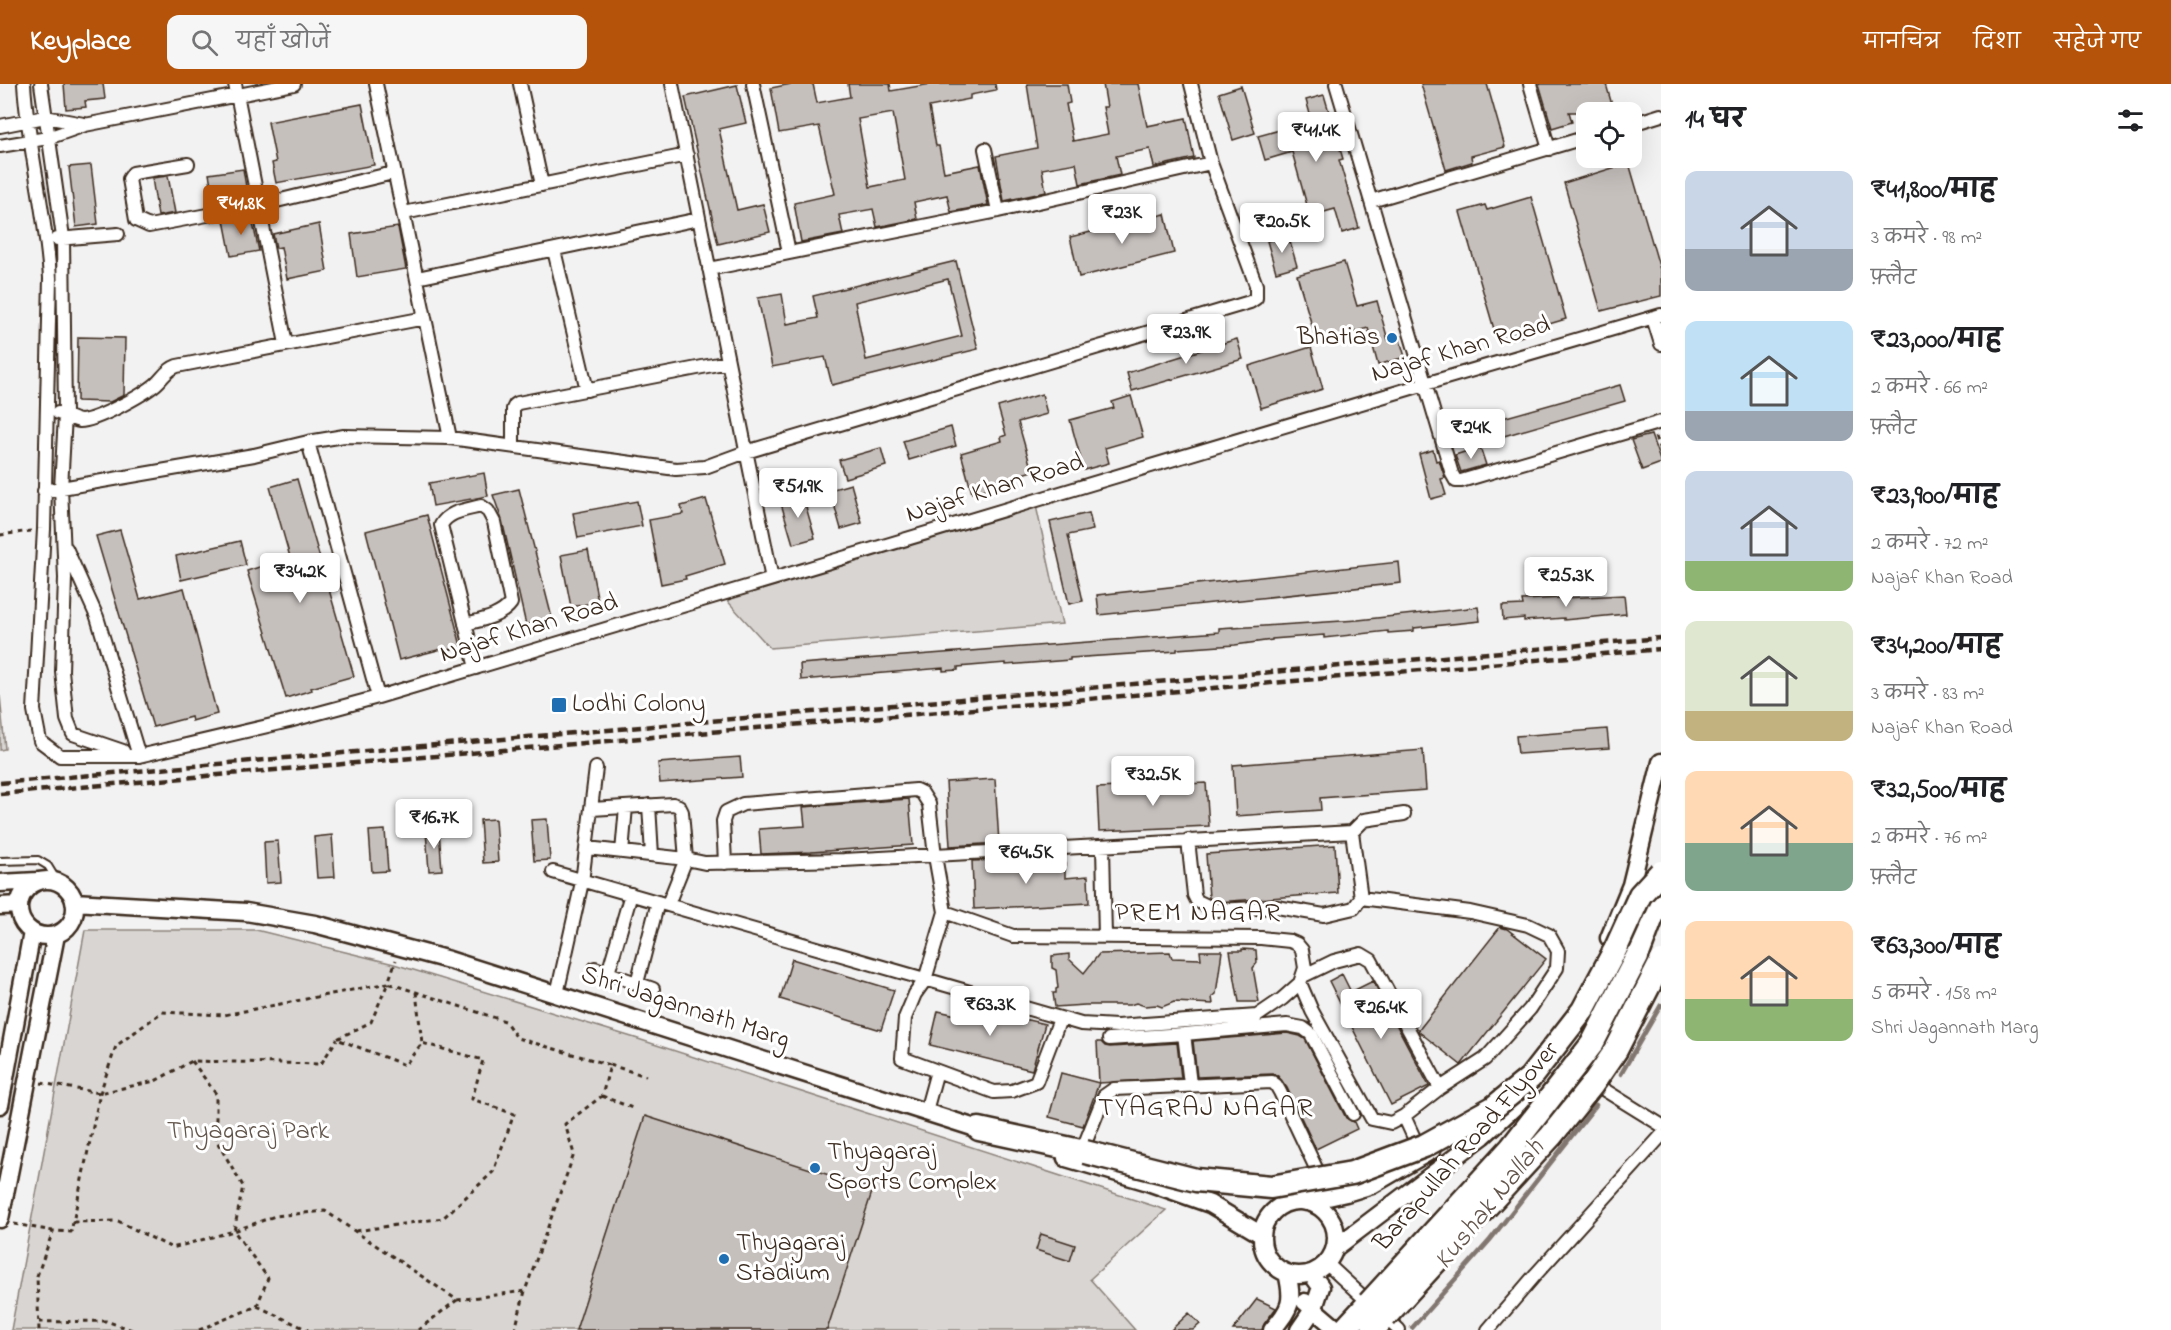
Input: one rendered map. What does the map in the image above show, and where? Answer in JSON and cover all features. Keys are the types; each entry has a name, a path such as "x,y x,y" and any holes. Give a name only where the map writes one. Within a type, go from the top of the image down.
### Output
{"highway":[{"path":"979,1129 1196,1180 1271,1187 1352,1173 1424,1146 1493,1108 1530,1078 1583,1010 1616,948 1640,895 1660,887"},
{"name":"Barapullah Road Flyover","path":"1336,1326 1510,1148 1592,1044 1637,957 1660,887"},
{"name":"Barapullah Road Flyover","path":"1373,1330 1551,1136 1592,1085 1616,1050 1661,962"}],"street":[{"name":"Najaf Khan Road","path":"24,84 26,121 48,240 50,278 45,529 34,710 40,741 60,756 139,756 289,721 378,697 1657,316"},
{"path":"41,84 63,237 65,415 61,488 64,578 62,671 67,719 73,734 94,743 139,756"},
{"path":"0,146 48,138 85,124 236,89 294,84"},
{"path":"376,84 450,438"},
{"path":"520,84 542,185"},
{"path":"672,84 772,579"},
{"path":"753,84 789,252"},
{"path":"44,491 254,455 308,441 344,436 450,438 676,469 705,467 746,452 1250,302 1256,298 1256,285 1211,163 1191,84"},
{"path":"1335,84 1456,481 1661,422"},
{"path":"1530,84 1549,148"},
{"path":"236,89 286,344"},
{"path":"1642,121 1661,116"},
{"path":"0,126 45,117 85,124"},
{"path":"1371,201 1576,140"},
{"path":"985,149 998,211"},
{"path":"404,213 687,155"},
{"path":"709,269 998,211 1211,163"},
{"path":"188,164 133,173 129,179 136,220 149,226 260,205 393,173"},
{"path":"417,278 699,219"},
{"path":"48,240 118,234"},
{"path":"554,249 587,390"},
{"path":"1657,316 1661,344"},
{"path":"46,408 79,421 85,420 126,404 155,385 169,369 177,366 425,318"},
{"path":"513,446 515,405 728,362"},
{"path":"308,441 378,697"},
{"path":"465,624 492,617 506,610 511,603 494,522 488,511 481,506 453,513 445,518 441,525 465,624 476,668"},
{"path":"63,541 96,617 139,756"},
{"path":"1306,1202 1372,1185 1422,1157 1487,1106 1556,1031 1598,963 1631,885 1661,762"},
{"path":"557,994 582,882 596,768"},
{"path":"725,863 723,821 726,812 743,804 916,790 922,793 929,804 945,912 925,980 915,994 905,1018 902,1058 994,1092 1012,1091 1035,1082 1060,1019"},
{"path":"592,809 673,804 679,806 682,812 686,859 663,903 637,983"},
{"path":"649,805 652,855"},
{"path":"622,852 626,807"},
{"path":"587,848 705,863 935,856 1352,832 1364,820 1404,814"},
{"path":"1188,840 1194,895 1197,901 1216,910 1277,907 1323,915 1354,908 1361,898 1352,832"},
{"path":"1103,847 1105,937"},
{"path":"1335,1248 1337,1235 1334,1224 1327,1213 1306,1202 1294,1201 1282,1205 1265,1223 1262,1235 1263,1247 1268,1258 1276,1267 1287,1273 1299,1275 1311,1273 1326,1263 1335,1248 1484,1136 1539,1084 1607,993 1660,887 1661,867"},
{"path":"553,873 1081,1024 1117,1026 1257,1016 1282,999 1301,979 1334,961 1361,954 1371,960 1440,1088"},
{"path":"0,883 42,881 60,884 67,889 74,902 75,911 65,930 56,935 46,936 32,932 20,917 19,905 24,891 42,881"},
{"path":"1631,885 1660,887"},
{"path":"608,973 631,894"},
{"path":"945,912 1013,936 1261,938 1290,941 1297,944 1302,950 1305,968 1301,979 1312,1011 1372,1119 1390,1123 1404,1116 1440,1088 1485,1059 1530,1009 1557,968 1558,951 1549,935 1528,925 1470,912 1361,898"},
{"name":"Shri Jagannath Marg","path":"74,902 246,912 315,924 400,947 557,994 1063,1157 1145,1180 1210,1204 1262,1235"},
{"path":"0,906 19,905"},
{"path":"0,1105 32,932"},
{"path":"5,1221 27,1081 56,935"},
{"path":"595,968 653,988"},
{"path":"1109,1039 1287,1025 1303,1028 1311,1034 1353,1114"},
{"path":"1184,1034 1190,1084"},
{"path":"1558,1061 1661,1125"},
{"path":"926,1111 937,1071"},
{"path":"1084,1152 1104,1096 1109,1091 1121,1088 1265,1081 1276,1085 1330,1197"},
{"path":"1404,1116 1422,1157"},
{"path":"1488,1330 1661,1136"},
{"path":"1326,1263 1399,1330"},
{"path":"1272,1330 1285,1315 1292,1293 1287,1273"},
{"path":"1299,1330 1314,1308 1321,1287 1311,1273"},
{"path":"1292,1293 1336,1326"}],"lane":[{"path":"0,861 38,860 48,866 60,884"}],"path":[{"path":"0,535 45,529"},
{"path":"27,1081 100,1094 155,1082 192,1061 321,1064 337,1039 371,1022 388,984 400,947"},
{"path":"5,1221 53,1231 71,1232 100,1094 116,1046 162,1012 224,1015 388,984 505,1021 517,1038 646,1076"},
{"path":"337,1039 405,1065 422,1043 416,992"},
{"path":"355,1231 443,1218 493,1172 514,1114 472,1099 483,1060 422,1043"},
{"path":"192,1061 216,1094 216,1140 243,1186 234,1231 268,1278 257,1306 199,1330"},
{"path":"515,1330 525,1291 574,1154 565,1124 602,1096 610,1065"},
{"path":"602,1096 635,1109"},
{"path":"73,1222 118,1221 172,1248 234,1231 275,1216 325,1211 457,1300"},
{"path":"39,1330 37,1276 53,1231"},
{"path":"418,1330 457,1300 525,1291"},
{"path":"257,1306 308,1330"},
{"path":"39,1322 106,1320 132,1330"}],"green space":[{"path":"1035,501 1062,624 770,648 722,595"},
{"path":"0,695 5,749 0,750"},
{"name":"Thyagaraj Park","path":"85,930 256,930 394,964 635,1038 1166,1210 1090,1279 1135,1330 11,1330"}],"building":[{"path":"64,84 103,84 105,99 85,101 86,107 66,109"},
{"path":"791,84 813,84 817,103 850,97 848,84 890,84 891,91 931,84 995,84 996,90 970,95 970,99 929,107 936,146 939,146 944,172 980,165 988,205 951,212 947,195 914,202 917,219 877,227 873,209 839,215 843,234 801,242 794,203 835,194 819,126 779,133 771,88","holes":["893,113 905,180 870,187 858,119"]},
{"path":"1027,84 1067,84 1070,103 1066,104 1073,141 1108,134 1103,107 1107,107 1103,84 1138,84 1147,126 1186,118 1194,158 1154,167 1150,149 1116,156 1120,175 1080,184 1076,163 1042,169 1046,192 1004,201 996,156 1037,148"},
{"path":"1421,84 1487,84 1505,147 1471,156 1472,162 1446,170"},
{"path":"1539,84 1606,84 1611,102 1576,102 1576,112 1569,112 1572,122 1552,128"},
{"path":"737,85 746,123 719,129 737,210 763,204 770,232 718,244 685,97"},
{"path":"1241,86 1255,133 1233,140 1219,93"},
{"path":"1324,95 1343,159 1339,160 1359,228 1342,233 1335,209 1310,216 1292,152 1265,160 1258,136 1312,121 1306,100"},
{"path":"362,104 374,165 276,183 272,163 276,162 268,122"},
{"path":"91,165 98,224 76,227 69,167"},
{"path":"1613,168 1630,168 1661,273 1661,296 1601,311 1564,183"},
{"path":"243,169 248,199 215,205 209,174"},
{"path":"168,176 175,213 158,216 152,178"},
{"path":"1531,197 1566,319 1522,332 1523,336 1498,343 1460,212 1485,205 1487,210"},
{"path":"1165,214 1174,253 1079,277 1070,237"},
{"path":"251,215 259,251 231,256 224,220"},
{"path":"319,224 327,271 287,279 281,247 276,248 273,234"},
{"path":"398,227 406,269 357,277 351,234"},
{"path":"1288,235 1297,266 1276,272 1267,241"},
{"path":"956,261 978,349 832,385 825,357 772,367 758,298 782,294 787,324 818,318 813,296","holes":["948,279 962,336 866,360 855,302"]},
{"path":"1344,262 1357,306 1377,301 1388,340 1399,336 1405,357 1378,365 1368,328 1317,343 1297,275"},
{"path":"78,337 125,338 124,395 110,402 77,401"},
{"path":"1237,339 1243,359 1132,391 1127,373"},
{"path":"1311,347 1323,389 1261,408 1249,366"},
{"path":"1620,385 1625,401 1497,438 1492,421"},
{"path":"1042,394 1047,414 1018,422 1032,471 993,483 994,487 972,493 961,453 1002,441 1001,437 1006,435 998,407"},
{"path":"1131,396 1143,437 1105,448 1109,463 1084,470 1070,420 1114,408 1112,402"},
{"path":"951,427 956,446 909,460 903,441"},
{"path":"1651,435 1661,463 1642,470 1631,440"},
{"path":"1480,447 1486,465 1461,472 1455,455"},
{"path":"881,448 886,466 845,478 839,460"},
{"path":"1433,450 1445,478 1441,479 1446,495 1431,499 1419,454"},
{"path":"484,473 488,496 433,506 429,483"},
{"path":"297,479 354,676 311,688 312,690 286,698 247,571 290,557 270,487"},
{"path":"851,484 862,523 841,529 830,490"},
{"path":"519,489 552,618 526,625 502,520 493,495"},
{"path":"802,493 815,538 793,544 780,500"},
{"path":"706,499 725,564 685,576 686,579 661,584 649,520 683,514 681,506"},
{"path":"637,501 642,526 578,538 573,513"},
{"path":"1089,513 1093,530 1068,535 1083,601 1069,604 1050,522"},
{"path":"427,515 461,646 443,652 442,649 399,660 366,531"},
{"path":"120,530 140,599 184,588 217,714 192,721 191,717 153,727 96,536"},
{"path":"240,541 246,565 181,580 176,556"},
{"path":"588,550 598,602 571,607 561,555"},
{"path":"1399,562 1401,583 1099,615 1097,595"},
{"path":"1624,595 1626,614 1564,620 1564,618 1524,621 1524,618 1503,620 1502,606 1523,605 1522,600"},
{"path":"1478,607 1480,621 1414,628 1414,631 1388,633 1388,631 1324,638 1324,635 1272,639 1235,645 1177,649 1177,651 958,667 958,670 943,671 943,668 801,680 800,664 1219,632 1219,628 1358,620"},
{"path":"1607,729 1609,748 1518,754 1516,736"},
{"path":"1423,750 1426,790 1320,798 1321,810 1236,816 1233,765"},
{"path":"740,757 742,777 660,783 658,763"},
{"path":"995,779 999,843 950,846 946,782"},
{"path":"1206,783 1209,826 1099,831 1097,788"},
{"path":"909,799 913,845 761,854 759,829 805,826 803,807"},
{"path":"495,819 498,862 483,863 480,820"},
{"path":"547,819 550,860 534,861 531,820"},
{"path":"385,830 388,871 372,872 369,831"},
{"path":"439,830 442,870 429,871 426,831"},
{"path":"332,835 335,877 317,878 314,837"},
{"path":"278,841 281,882 266,883 264,842"},
{"path":"1335,845 1338,893 1217,902 1209,898 1206,854"},
{"path":"1000,860 1000,865 1065,862 1065,878 1088,876 1089,903 974,909 972,861"},
{"path":"1500,927 1507,929 1546,959 1461,1065 1418,1031"},
{"path":"1242,949 1256,950 1257,963 1253,968 1259,1002 1239,1002 1230,951 1242,951"},
{"path":"1200,951 1222,951 1216,994 1212,997 1213,1004 1174,1002 1162,1007 1136,1003 1055,1007 1053,993 1056,993 1058,988 1056,970 1052,968 1052,956 1069,954 1069,959 1084,973 1099,954 1170,952 1172,958 1201,959"},
{"path":"792,959 894,990 881,1030 780,999"},
{"path":"1342,974 1351,992 1373,981 1429,1086 1391,1105 1329,981"},
{"path":"973,1007 1045,1024 1032,1070 930,1045 938,1011 970,1018"},
{"path":"1287,1033 1305,1039 1346,1118 1354,1122 1357,1129 1316,1149 1287,1088 1277,1075 1197,1077 1193,1041"},
{"path":"1097,1042 1110,1047 1177,1043 1181,1078 1099,1083"},
{"path":"1061,1073 1099,1083 1083,1126 1049,1117"},
{"name":"Thyagaraj Stadium","path":"645,1116 873,1189 827,1330 576,1330"},
{"path":"1041,1234 1075,1245 1070,1261 1036,1250"},
{"path":"1257,1299 1276,1308 1262,1330 1233,1330"},
{"path":"1189,1313 1200,1324 1193,1330 1171,1330"}],"waterway":[{"name":"Kushak Nallah","path":"1621,1074 1661,1005"},
{"name":"Kushak Nallah","path":"1412,1328 1490,1240 1596,1105"}],"railway":[{"path":"0,783 1661,638"},
{"path":"0,794 1661,649"}],"place":[{"name":"Bhatias","path":"1392,338"},
{"name":"Lodhi Colony","path":"559,705"},
{"name":"Thyagaraj Sports Complex","path":"815,1168"},
{"name":"Thyagaraj Stadium","path":"724,1259"}],"district":[{"name":"PREM NAGAR","path":"1198,913"},
{"name":"TYAGRAJ NAGAR","path":"1206,1108"}]}
